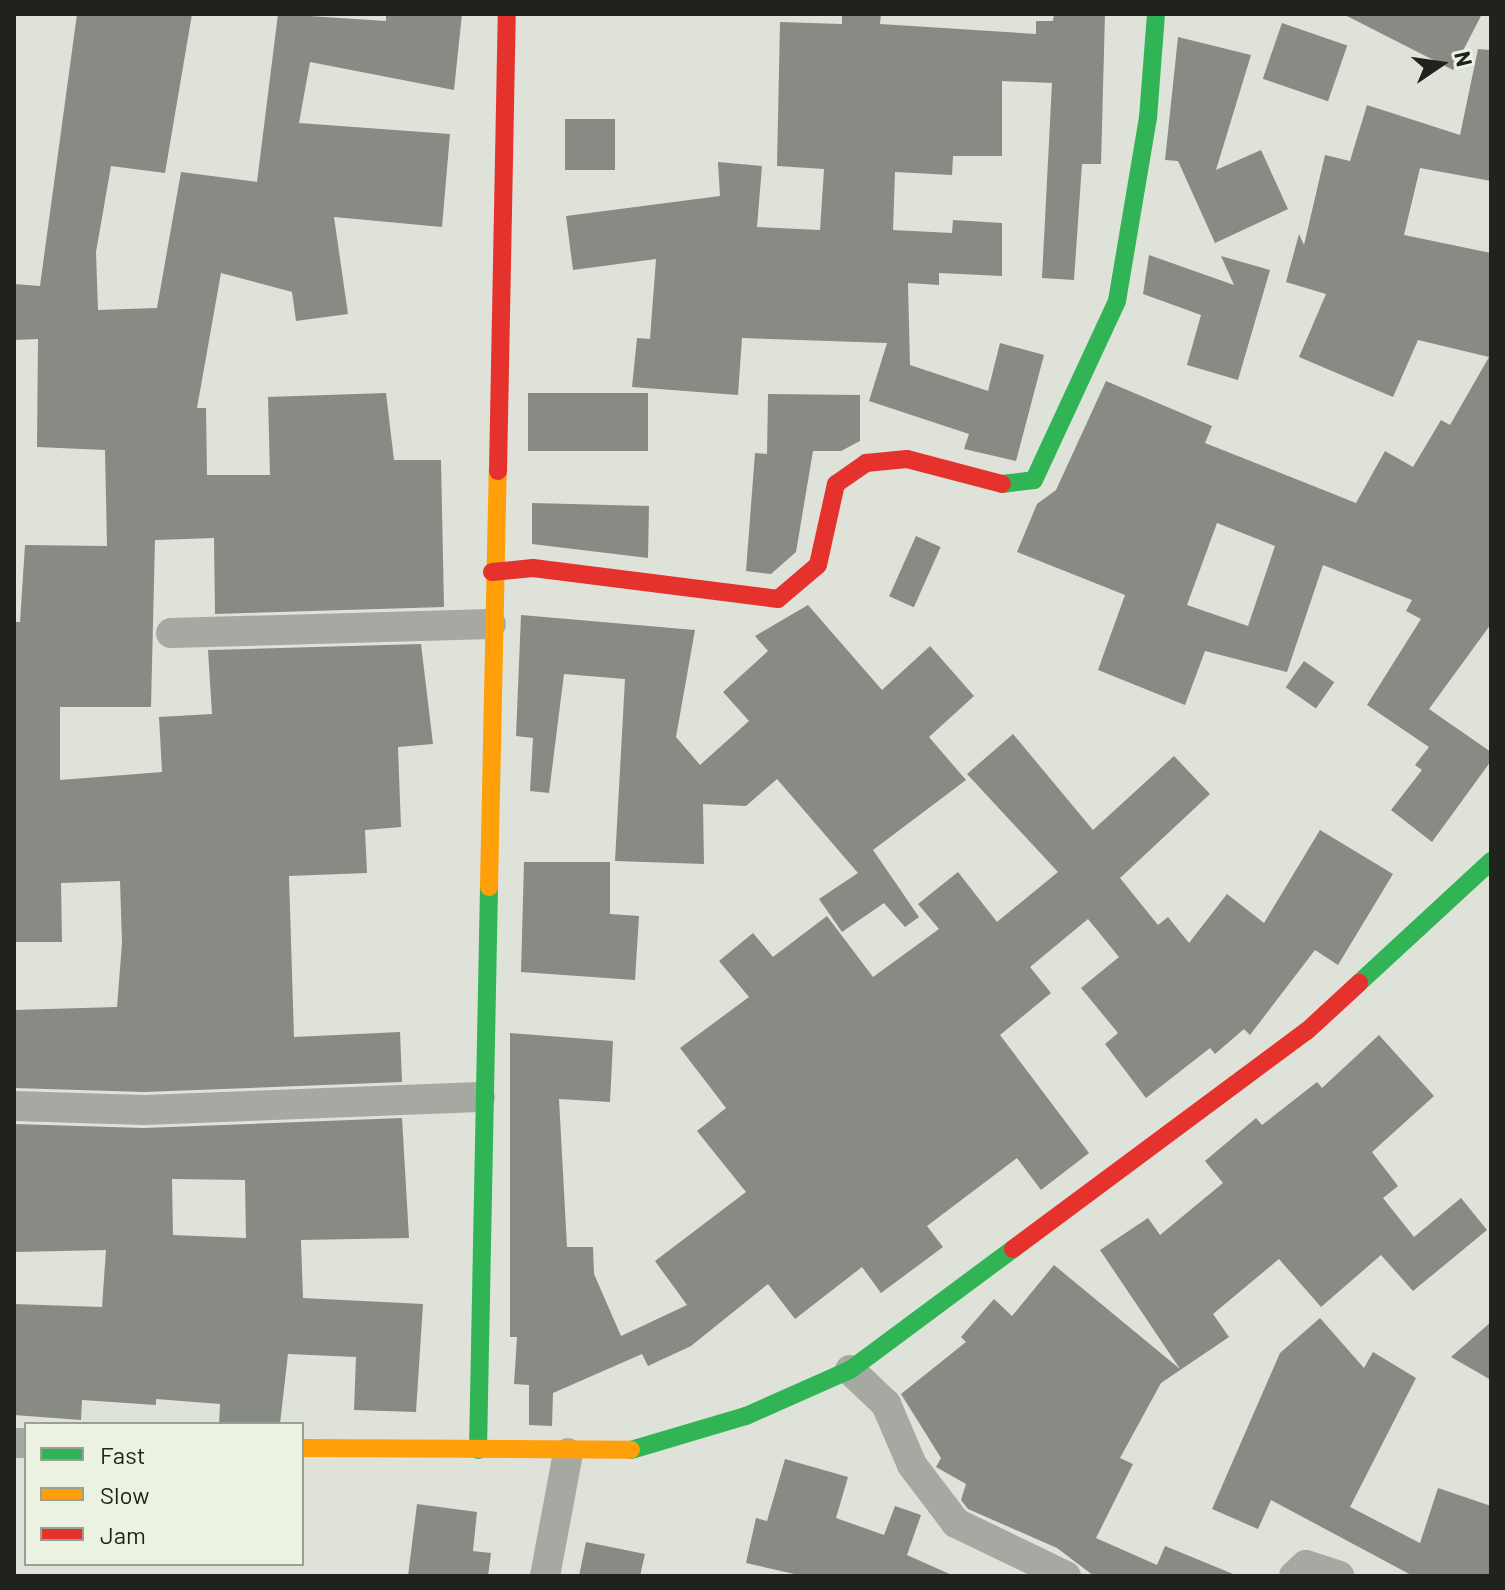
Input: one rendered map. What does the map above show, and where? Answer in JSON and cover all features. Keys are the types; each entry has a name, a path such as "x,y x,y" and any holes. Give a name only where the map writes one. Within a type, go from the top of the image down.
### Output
{"street":[{"path":"478,1450 480,1097 507,14"},
{"path":"492,572 533,568 778,599 818,565 836,484 866,463 907,459 1013,487 1034,480 1117,301 1148,118 1156,14"},
{"path":"171,633 491,624"},
{"path":"304,1448 568,1453 632,1450 684,1437 850,1370 1307,1031 1491,861"},
{"path":"14,1106 159,1109 480,1097"},
{"path":"850,1370 886,1404 912,1465 956,1523 1066,1576"},
{"path":"545,1576 568,1453"},
{"path":"1294,1576 1306,1565 1339,1576"}],"building":[{"path":"77,14 192,14 165,173 111,166 96,252 98,310 157,308 181,172 257,182 278,14 386,21 386,14 462,14 454,90 310,62 299,123 450,134 442,227 334,217 348,314 296,321 292,292 221,273 197,408 206,408 207,475 270,475 268,397 386,393 394,460 441,460 444,607 215,614 214,538 155,540 151,707 60,707 60,780 162,772 159,717 212,714 208,650 421,644 433,744 398,747 401,827 365,830 367,873 289,876 294,1037 400,1032 402,1082 144,1092 14,1088 14,1010 117,1007 122,943 120,881 61,883 62,942 14,942 14,622 20,622 25,545 107,546 105,450 37,447 38,339 14,340 14,284 40,286"},
{"path":"842,14 881,14 880,24 1036,34 1036,21 1053,21 1054,14 1105,14 1101,164 1082,164 1074,280 1042,278 1052,83 1002,81 1002,156 953,156 952,175 895,172 893,230 952,233 953,220 1002,223 1002,276 939,273 939,285 908,283 910,365 988,391 1000,343 1044,355 1016,461 964,449 969,434 869,401 887,343 742,338 738,395 632,387 637,338 650,339 656,259 573,270 566,216 720,196 718,162 762,166 757,227 820,230 824,169 777,166 780,22 842,24"},
{"path":"1343,14 1482,14 1453,70"},
{"path":"1282,23 1347,45 1328,101 1263,79"},
{"path":"1178,37 1251,55 1216,170 1261,150 1288,209 1215,243 1178,161 1165,160"},
{"path":"1478,49 1491,50 1491,181 1420,168 1404,235 1491,253 1491,624 1429,709 1491,752 1491,761 1432,842 1391,810 1422,770 1415,765 1429,747 1367,705 1421,619 1406,611 1412,600 1323,565 1287,672 1205,651 1185,705 1098,670 1125,595 1017,552 1037,504 1056,490 1106,381 1212,426 1205,443 1356,503 1385,451 1413,467 1441,420 1450,425 1489,357 1418,340 1393,397 1299,357 1326,294 1286,282 1299,234 1304,245 1325,155 1350,161 1367,105 1460,135","holes":["1217,523 1275,546 1248,626 1187,605"]},
{"path":"565,119 615,119 615,170 565,170"},
{"path":"1149,255 1234,285 1221,256 1270,270 1238,380 1187,365 1201,315 1143,294"},
{"path":"528,393 648,393 648,451 528,451"},
{"path":"768,394 860,395 860,441 841,451 813,451 796,552 771,574 746,571 755,453 767,454"},
{"path":"532,503 649,506 648,558 532,544"},
{"path":"916,536 941,547 914,607 889,596"},
{"path":"808,605 882,690 930,646 974,696 929,737 966,780 873,850 919,917 905,927 884,903 842,932 819,899 858,873 777,779 746,806 703,804 704,864 615,861 625,679 564,674 549,793 530,791 533,738 516,736 521,615 695,630 676,737 700,765 749,721 723,692 768,651 755,636"},
{"path":"1304,661 1334,682 1316,708 1286,687"},
{"path":"1013,734 1093,830 1174,756 1210,794 1120,878 1158,925 1168,917 1189,943 1227,894 1264,923 1320,830 1393,874 1338,965 1315,950 1250,1035 1244,1029 1215,1054 1210,1048 1146,1098 1105,1044 1118,1033 1081,988 1119,957 1088,919 1030,967 1051,993 1000,1035 1089,1153 1041,1190 1017,1158 927,1226 943,1247 881,1293 862,1267 795,1319 768,1284 691,1346 648,1366 642,1354 553,1393 552,1426 529,1425 529,1385 514,1384 517,1337 510,1337 510,1033 613,1041 610,1102 559,1099 567,1247 593,1247 594,1274 621,1336 687,1305 655,1261 746,1192 697,1131 726,1108 680,1048 749,997 719,961 753,933 773,957 827,916 873,977 939,929 918,904 958,872 997,922 1058,872 967,774"},
{"path":"524,862 610,862 610,914 639,916 635,980 521,972"},
{"path":"1379,1035 1434,1096 1372,1152 1398,1186 1383,1198 1414,1237 1461,1198 1487,1230 1413,1291 1381,1255 1321,1307 1279,1259 1213,1314 1229,1337 1161,1383 1120,1458 1133,1464 1096,1538 1157,1565 1165,1546 1238,1576 1094,1576 1057,1548 968,1509 961,1500 966,1484 936,1467 941,1458 901,1394 966,1342 961,1337 994,1299 1012,1316 1054,1265 1180,1369 1100,1250 1148,1218 1160,1235 1223,1183 1205,1161 1256,1118 1262,1125 1317,1082 1322,1088"},
{"path":"402,1118 409,1238 301,1240 303,1298 423,1304 416,1412 354,1410 356,1357 288,1354 280,1422 219,1422 220,1404 156,1399 156,1405 82,1400 81,1420 14,1415 14,1304 102,1307 106,1250 14,1252 14,1124 144,1128","holes":["172,1179 245,1180 246,1238 173,1235"]},
{"path":"1320,1318 1364,1368 1373,1352 1416,1378 1350,1507 1420,1543 1438,1488 1491,1506 1491,1576 1413,1576 1271,1500 1258,1529 1212,1509 1280,1353"},
{"path":"1491,1322 1491,1380 1451,1357"},
{"path":"785,1459 848,1477 836,1518 884,1535 895,1506 921,1515 907,1555 954,1576 803,1576 746,1563 756,1518 767,1521"},
{"path":"417,1504 477,1512 473,1551 491,1553 488,1576 408,1576"},
{"path":"586,1542 645,1554 640,1576 579,1576"}],"traffic: fast":[{"path":"1002,484 1034,480 1117,301 1148,118 1156,14"},
{"path":"1359,983 1491,861"},
{"path":"478,1450 489,887"},
{"path":"631,1450 746,1416 850,1370 1013,1249"}],"traffic: slow":[{"path":"489,887 498,471"},
{"path":"304,1448 631,1450"}],"traffic: jam":[{"path":"498,471 507,14"},
{"path":"492,572 533,568 778,599 818,565 836,484 866,463 907,459 1002,484"},
{"path":"1013,1249 1307,1031 1359,983"}]}
